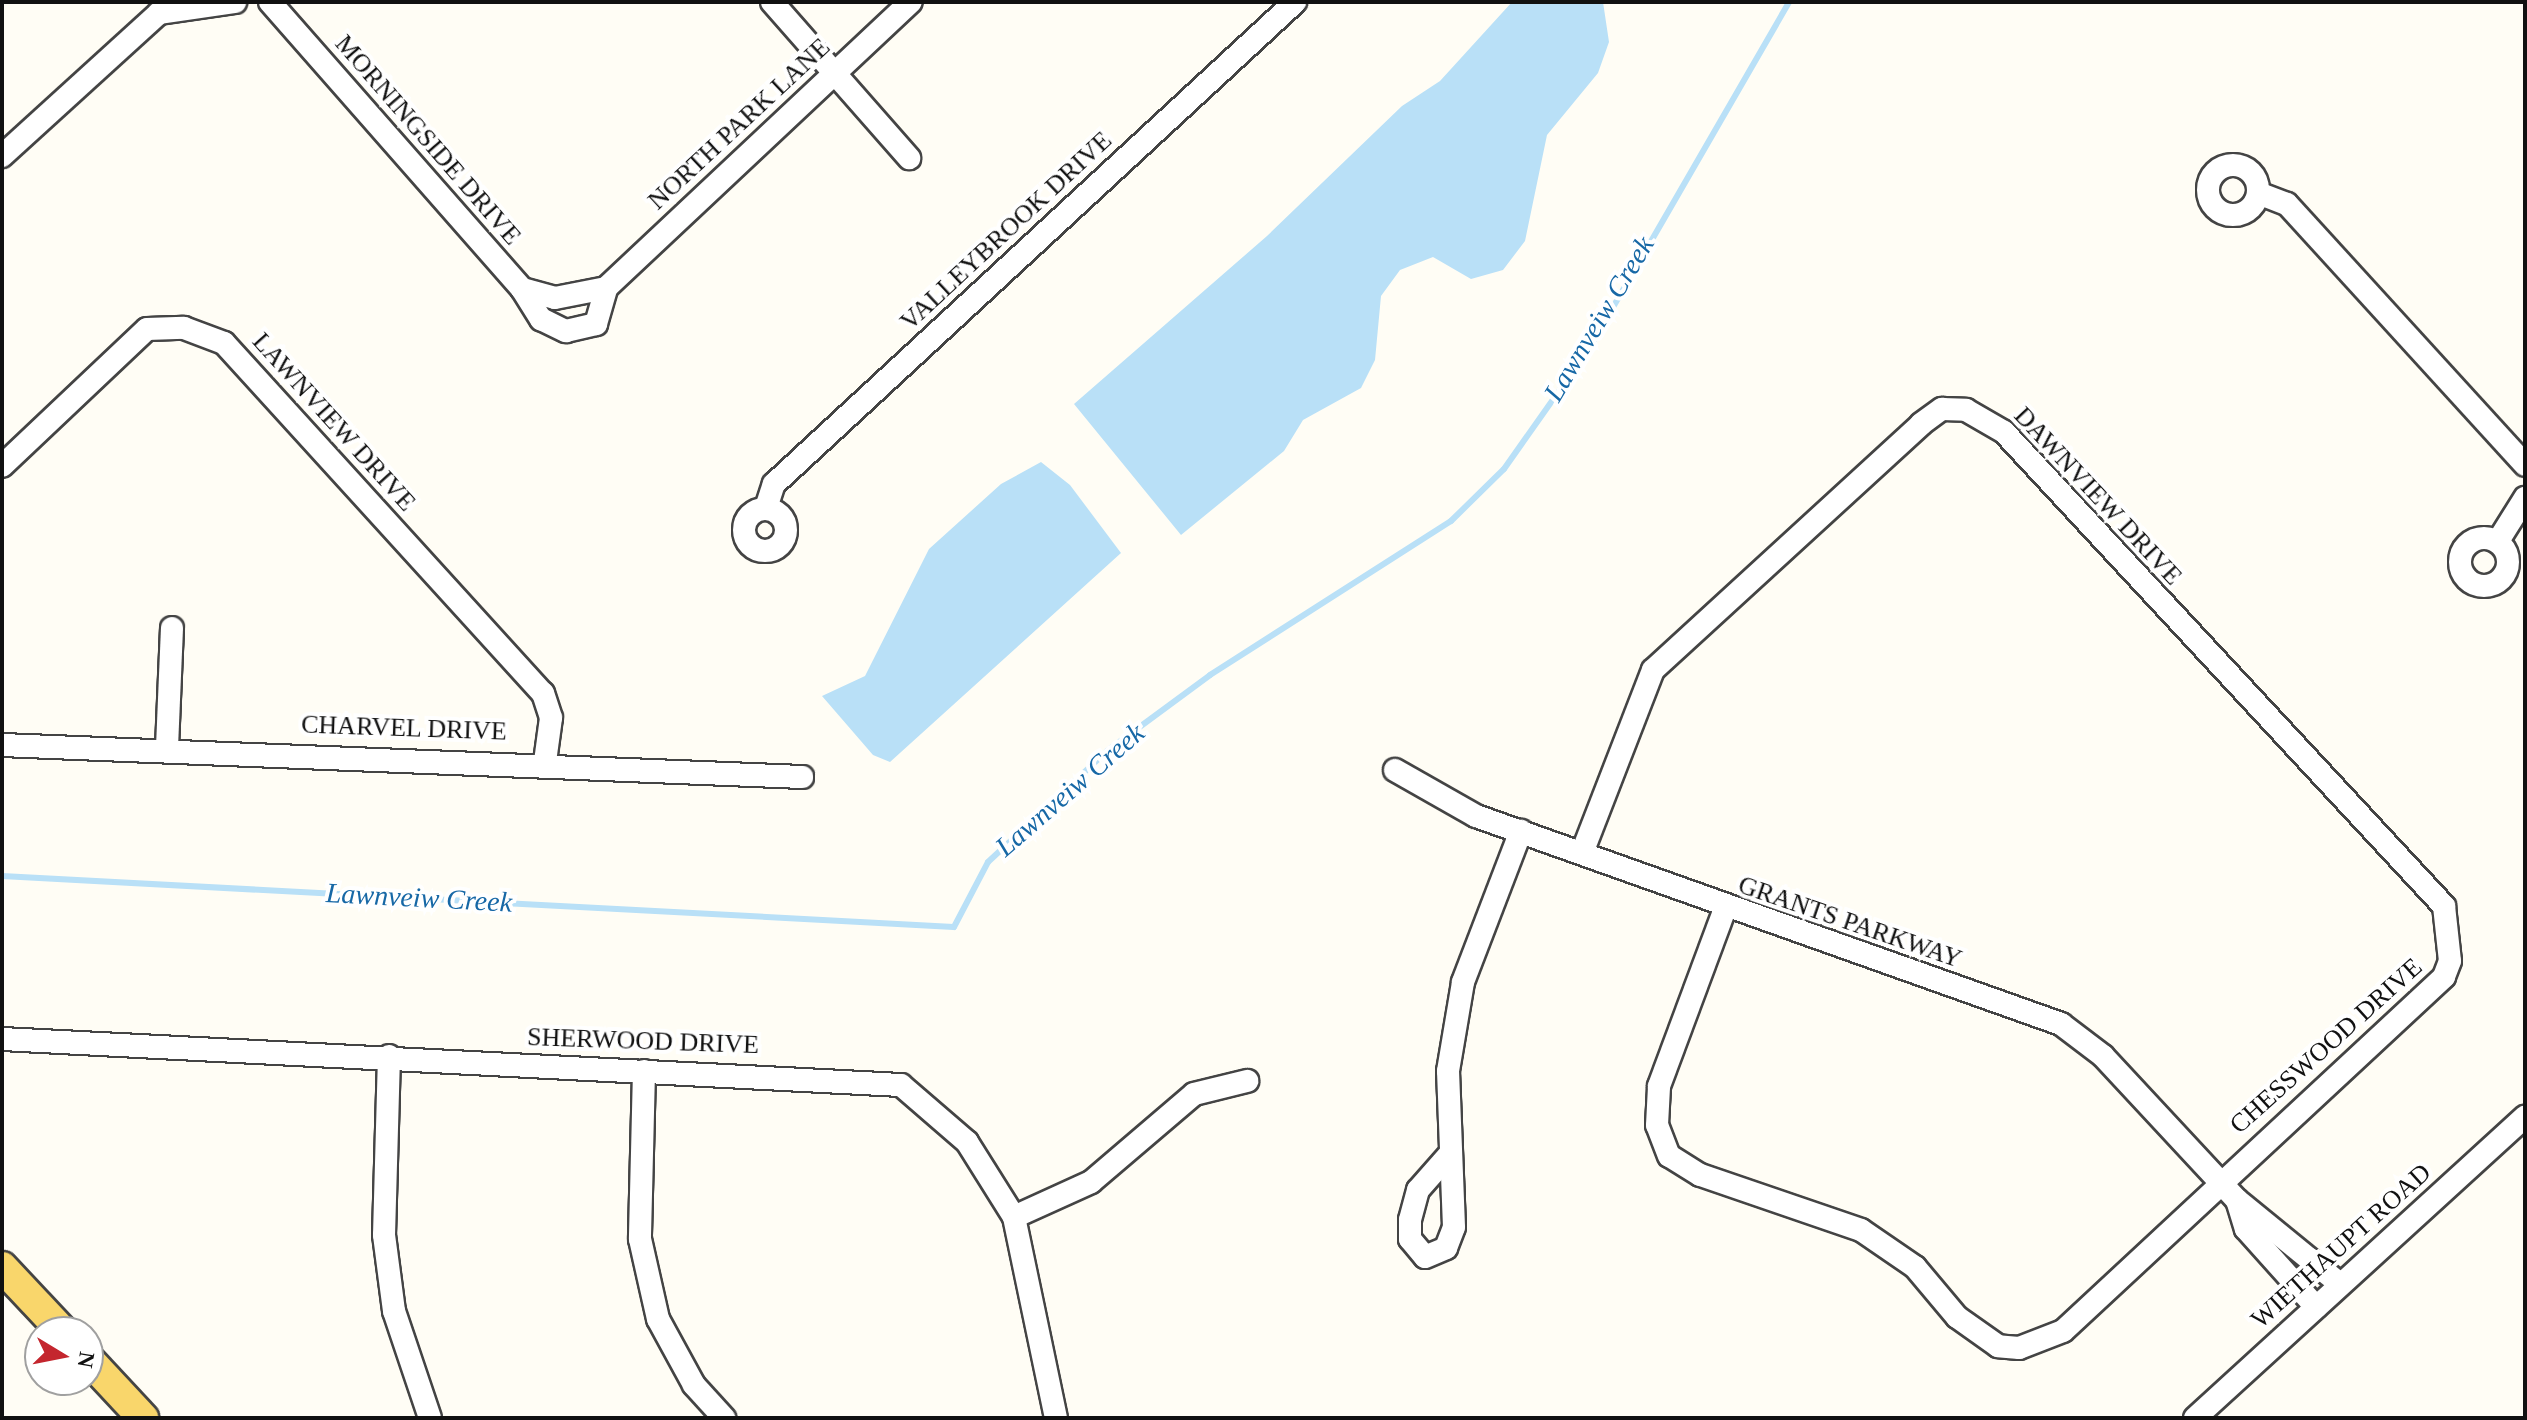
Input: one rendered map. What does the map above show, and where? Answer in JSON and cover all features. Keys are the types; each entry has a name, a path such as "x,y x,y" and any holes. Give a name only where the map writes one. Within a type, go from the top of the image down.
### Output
{"main road":[{"path":"2,1267 48,1316"},
{"path":"104,1376 143,1418"}],"street":[{"path":"2,156 159,13 235,2"},
{"name":"MORNINGSIDE DRIVE","path":"270,2 522,289"},
{"path":"772,2 909,158"},
{"name":"NORTH PARK LANE","path":"522,289 541,319 566,331 596,324 606,288 911,2"},
{"name":"VALLEYBROOK DRIVE","path":"766,508 774,484 1295,2"},
{"path":"2258,193 2287,204 2525,465"},
{"path":"522,289 555,298 606,288"},
{"name":"LAWNVIEW DRIVE","path":"2,466 147,329 184,328 224,343 543,693 551,718 545,762"},
{"name":"DAWNVIEW DRIVE","path":"1582,853 1653,670 1910,433 1942,409 1966,410 2004,432 2431,891 2444,906 2449,942"},
{"path":"2498,541 2525,498"},
{"path":"167,747 172,628"},
{"name":"CHARVEL DRIVE","path":"2,745 167,747 545,762 802,777"},
{"name":"GRANTS PARKWAY","path":"1395,770 1428,795 1725,909 2061,1024 2103,1056 2237,1200 2340,1284"},
{"path":"1448,1156 1456,1011 1521,831"},
{"name":"CHESSWOOD DRIVE","path":"1725,909 1659,1086 1657,1125 1669,1156 1700,1175 1893,1248 1957,1317 1998,1346 2019,1348 2063,1331 2218,1180 2444,977 2449,942"},
{"name":"SHERWOOD DRIVE","path":"2,1039 389,1056 901,1085 967,1142 1014,1217 1056,1418"},
{"path":"389,1056 384,1235 394,1311 430,1418"},
{"path":"644,1071 640,1239 658,1319 694,1385 724,1418"},
{"path":"1014,1217 1091,1182 1194,1094 1247,1081"},
{"name":"WIETHAUPT ROAD","path":"2195,1418 2525,1117"},
{"name":"GRANTS PARKWAY","path":"2237,1200 2246,1229 2316,1307"}],"water":[{"path":"1512,2 1603,2 1609,42 1598,73 1547,135 1525,241 1503,270 1471,279 1433,257 1400,270 1381,296 1375,360 1361,388 1303,420 1284,451 1181,535 1074,404 1267,236 1402,106 1440,81"},
{"path":"1041,462 1070,485 1121,553 890,762 873,755 822,696 865,676 929,549 1001,484"}],"waterway":[{"name":"Lawnveiw Creek","path":"2,876 954,927 988,862 1107,751 1210,675 1451,521 1504,469 1590,347 1789,2"}]}
